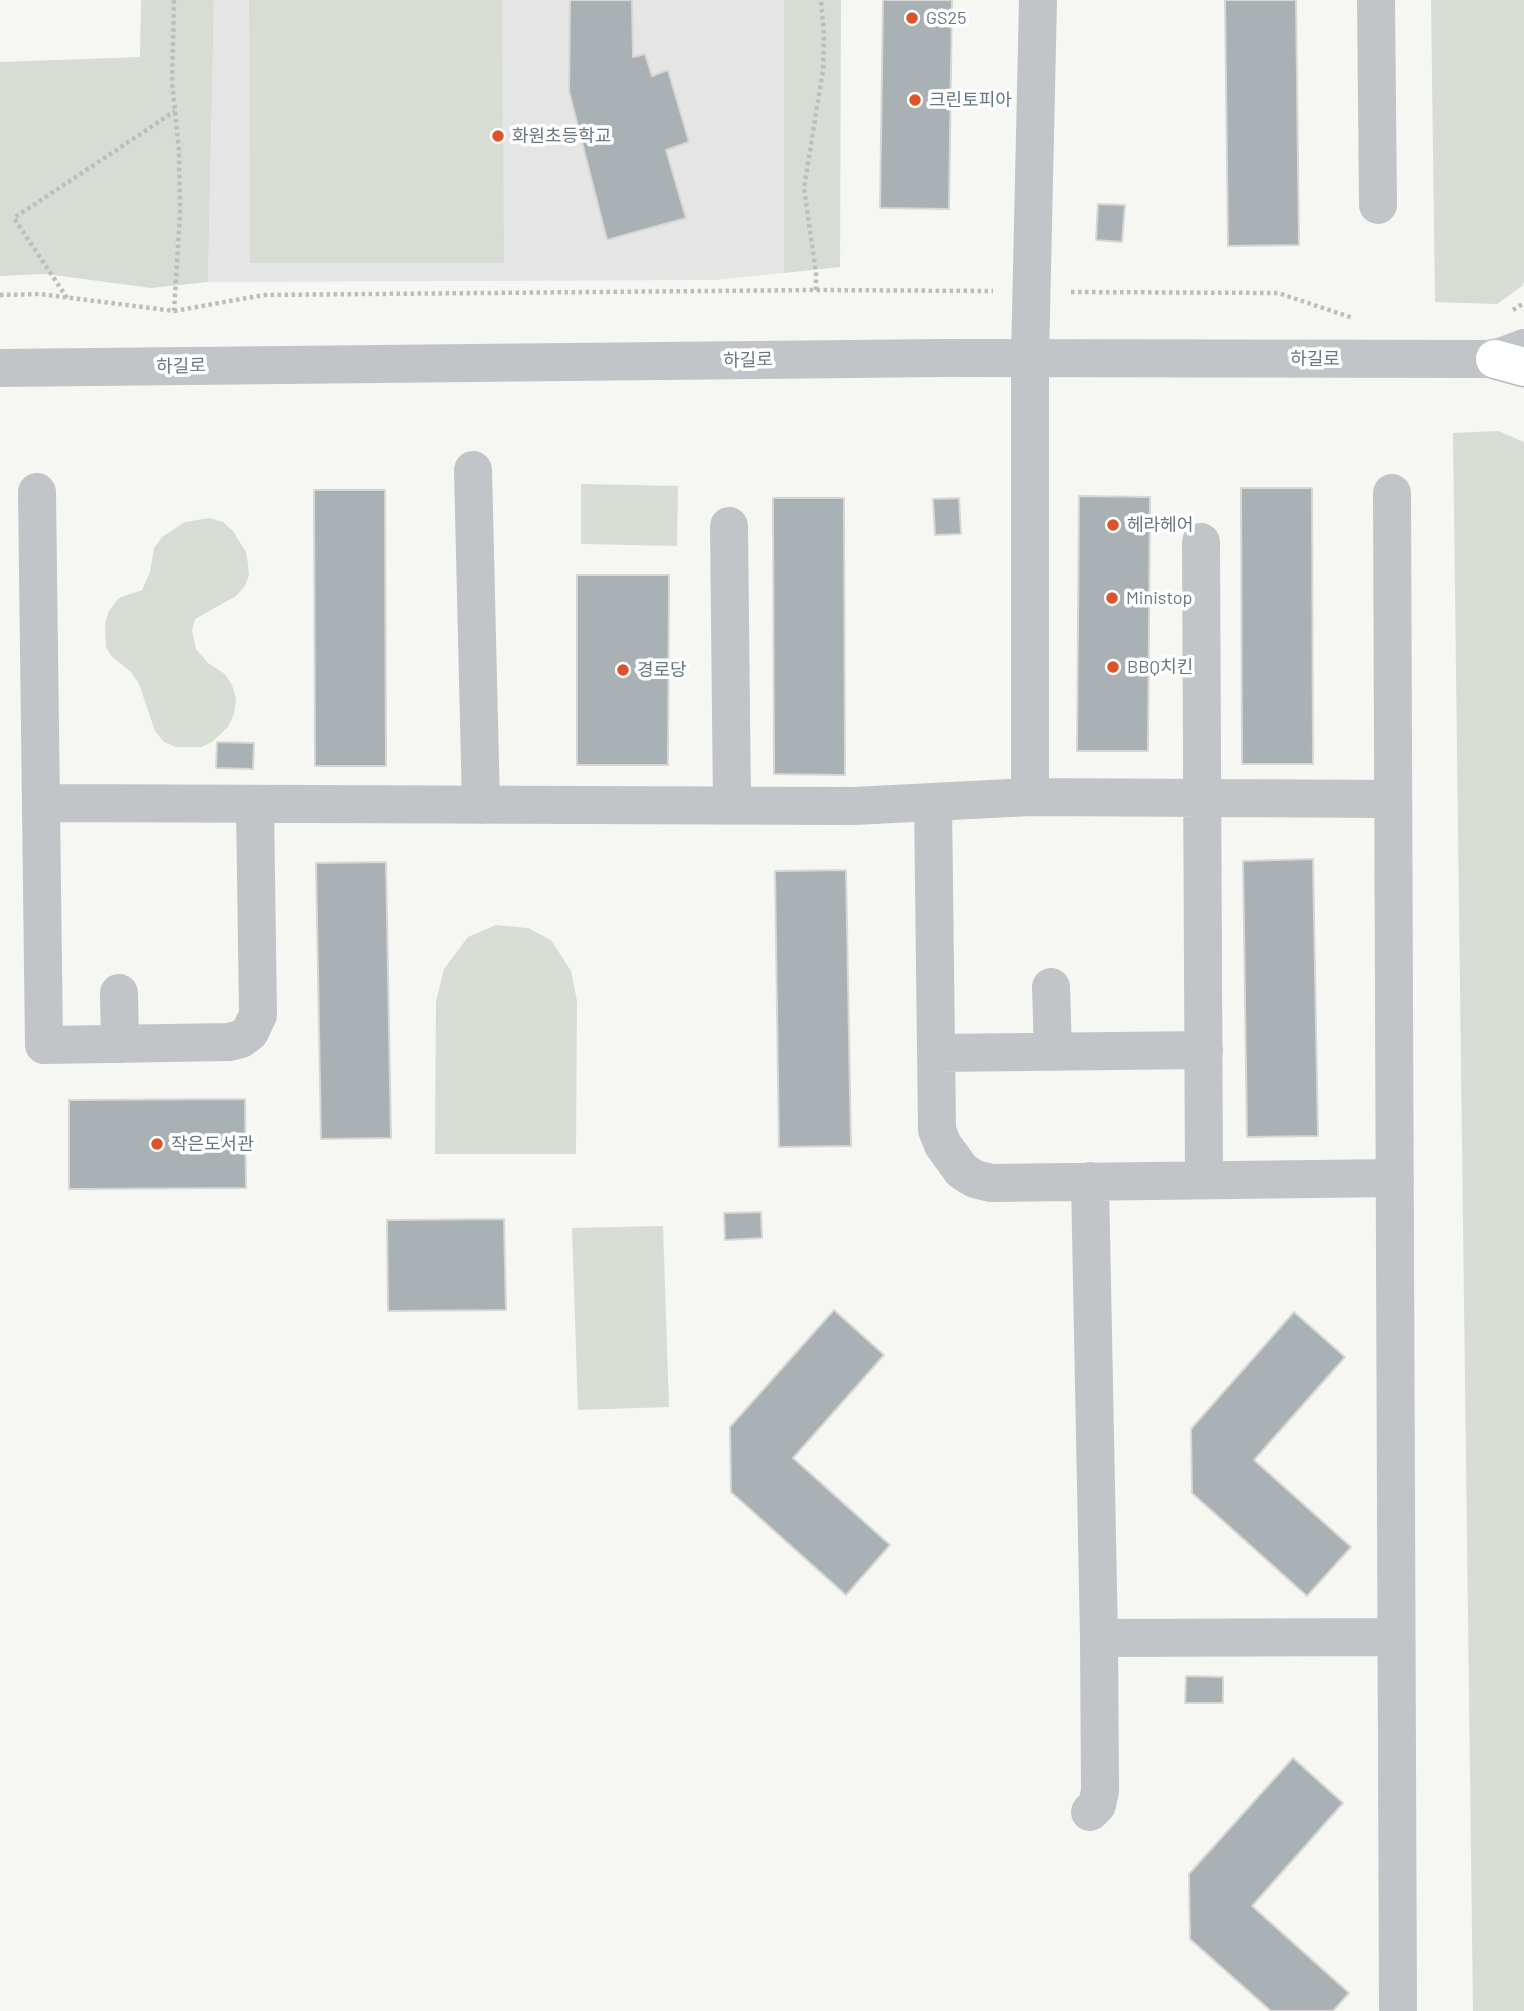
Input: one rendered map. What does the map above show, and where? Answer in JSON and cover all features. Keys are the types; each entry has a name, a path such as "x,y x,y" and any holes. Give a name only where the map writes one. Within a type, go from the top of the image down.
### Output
{"street":[{"path":"1030,797 1030,359 1038,0"},
{"path":"1376,0 1378,205"},
{"name":"하길로","path":"0,368 1030,359 1514,358"},
{"path":"473,470 481,805"},
{"path":"37,492 44,1045 229,1042 241,1039 253,1027 258,1015 255,804"},
{"path":"1392,493 1398,2008"},
{"path":"729,526 732,806"},
{"path":"1201,542 1205,1180"},
{"path":"41,803 854,806 1030,797 1393,799"},
{"path":"933,802 937,1130 943,1145 961,1171 975,1179 992,1183 1395,1178"},
{"path":"1051,987 1052,1052"},
{"path":"119,993 120,1044"},
{"path":"936,1053 1204,1050"},
{"path":"1090,1181 1100,1791 1097,1805 1090,1812"},
{"path":"1099,1638 1396,1637"}],"path":[{"path":"173,0 172,82 176,111 180,212 174,311"},
{"path":"816,290 804,188 823,70 821,0"},
{"path":"67,298 14,218 176,111"},
{"path":"0,295 40,294 174,311 264,295 994,291"},
{"path":"1071,292 1278,293 1361,321"},
{"path":"1501,315 1524,303"}],"shaded area":[{"path":"141,0 214,0 208,282 151,288 46,274 0,276 0,62 140,57"},
{"name":"화원초등학교","path":"214,0 784,0 784,273 714,280 208,282"},
{"path":"249,0 502,0 504,263 250,263"},
{"path":"784,0 841,0 840,267 784,273"},
{"path":"1431,0 1524,0 1524,282 1497,304 1435,302"},
{"path":"1498,431 1524,442 1524,2011 1473,2011 1453,433"},
{"path":"581,484 678,486 677,546 581,544"},
{"path":"210,518 223,522 233,531 246,552 248,564 249,575 245,586 236,596 195,619 192,630 196,649 208,663 225,674 232,685 236,698 234,714 228,727 212,742 201,747 176,747 164,742 155,731 139,684 130,671 111,656 106,647 105,624 109,611 119,598 142,590 150,572 154,548 162,537 185,522"},
{"path":"496,925 528,928 551,940 571,971 577,1001 576,1154 435,1154 436,1002 444,969 468,937"},
{"path":"663,1226 669,1407 578,1410 572,1228"}],"building":[{"path":"570,0 632,0 633,57 645,54 652,76 668,70 689,142 666,150 686,218 607,240 569,91"},
{"path":"883,0 952,0 949,209 880,208"},
{"path":"1225,0 1296,0 1299,245 1228,246"},
{"path":"1098,204 1125,205 1122,242 1096,240"},
{"path":"1241,488 1312,488 1313,764 1242,764"},
{"path":"314,490 385,490 386,766 315,766"},
{"path":"1079,496 1150,497 1148,751 1077,751"},
{"path":"773,498 844,498 845,775 774,774"},
{"path":"959,498 961,534 935,535 933,499"},
{"name":"경로당","path":"577,575 669,575 668,765 577,765"},
{"path":"217,742 254,743 253,769 216,768"},
{"path":"1313,859 1318,1136 1247,1137 1243,861"},
{"path":"386,862 391,1138 321,1139 316,863"},
{"path":"846,870 851,1146 779,1147 775,871"},
{"name":"작은도서관","path":"245,1099 246,1188 69,1189 69,1100"},
{"path":"761,1212 762,1238 725,1240 724,1213"},
{"path":"504,1219 506,1310 388,1311 387,1220"},
{"path":"834,1310 884,1355 793,1458 890,1545 846,1595 731,1492 730,1427"},
{"path":"1294,1312 1345,1357 1254,1460 1351,1547 1307,1596 1192,1493 1191,1429"},
{"path":"1186,1676 1223,1677 1223,1703 1185,1703"},
{"path":"1293,1758 1343,1803 1252,1906 1349,1993 1333,2011 1271,2011 1190,1939 1189,1874"}],"place":[{"name":"GS25","path":"912,18"},
{"name":"크린토피아","path":"915,100"},
{"name":"화원초등학교","path":"498,136"},
{"name":"헤라헤어","path":"1113,525"},
{"name":"Ministop","path":"1112,598"},
{"name":"BBQ치킨","path":"1113,667"},
{"name":"경로당","path":"623,670"},
{"name":"작은도서관","path":"157,1144"}]}
